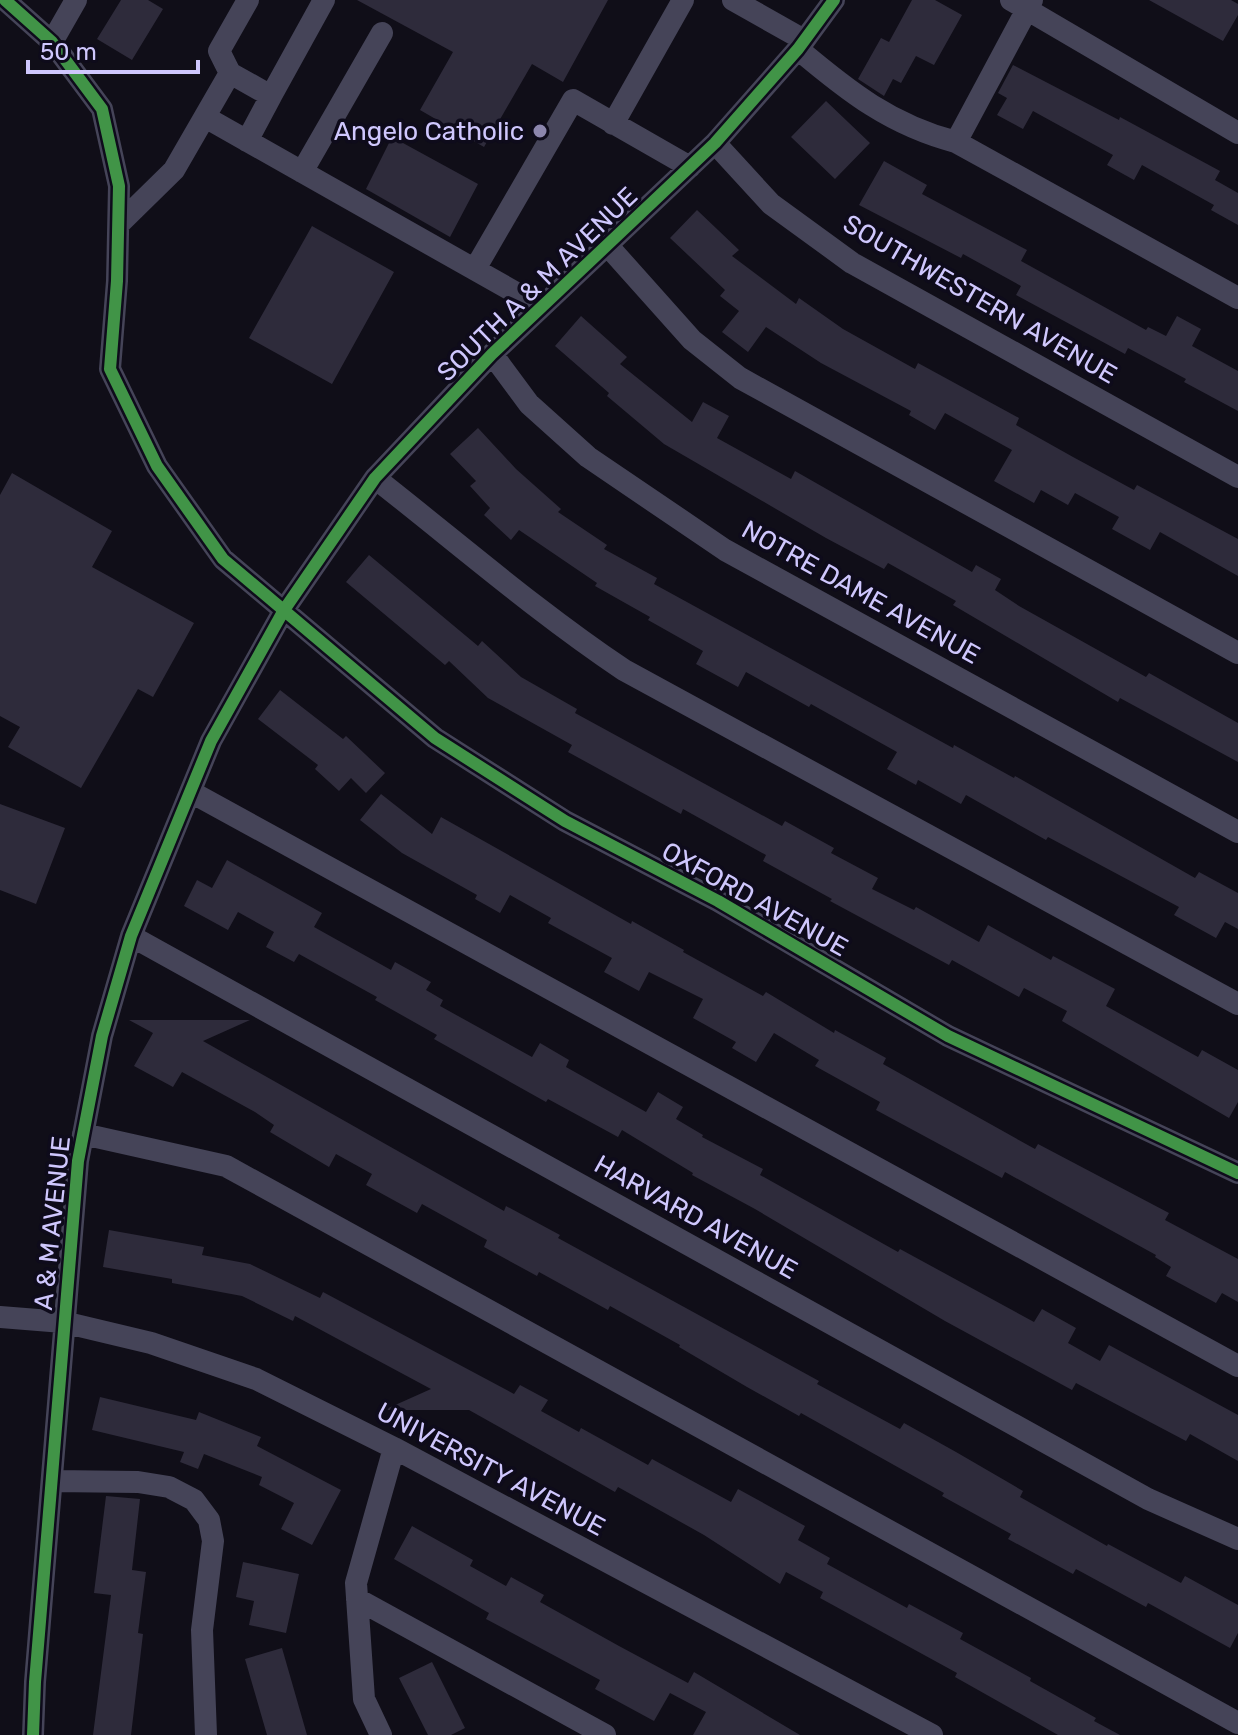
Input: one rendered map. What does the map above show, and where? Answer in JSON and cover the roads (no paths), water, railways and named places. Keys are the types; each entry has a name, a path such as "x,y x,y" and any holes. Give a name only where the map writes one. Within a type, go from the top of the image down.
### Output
{"street":[{"path":"52,42 76,0"},
{"path":"248,0 219,51 230,73 271,96"},
{"path":"247,141 324,0"},
{"path":"613,124 683,0"},
{"path":"733,0 801,45 847,90 889,115 925,134 956,142 1238,298"},
{"name":"SOUTH A & M AVENUE","path":"284,610 375,478 492,354 715,143 801,45 834,0"},
{"name":"OXFORD AVENUE","path":"4,2 52,42 102,109 119,186 110,369 157,466 223,559 435,738 565,821 718,901 948,1036 1238,1173"},
{"path":"956,142 1024,3 1238,133"},
{"path":"302,172 382,33"},
{"path":"119,224 174,170 230,73"},
{"path":"475,269 573,100 690,167"},
{"path":"205,117 541,307"},
{"name":"SOUTHWESTERN AVENUE","path":"715,143 771,204 852,263 1238,477"},
{"path":"608,246 692,340 740,378 1238,653"},
{"name":"NOTRE DAME AVENUE","path":"492,354 529,404 588,457 725,550 1238,832"},
{"path":"375,478 563,629 624,670 1238,1004"},
{"name":"A & M AVENUE","path":"33,1735 78,1161 102,1036 131,936 211,741 284,610"},
{"path":"191,792 1238,1366"},
{"name":"HARVARD AVENUE","path":"131,936 1148,1499 1238,1539"},
{"path":"83,1134 226,1166 1238,1723"},
{"name":"UNIVERSITY AVENUE","path":"0,1317 63,1322 151,1343 256,1379 394,1448 932,1735"},
{"path":"381,1735 364,1699 356,1583 394,1448"},
{"path":"53,1481 138,1482 169,1487 194,1500 209,1520 213,1541 202,1630 206,1735"},
{"path":"357,1599 605,1735"}],"place":[{"name":"Angelo Catholic","path":"540,131"}]}
